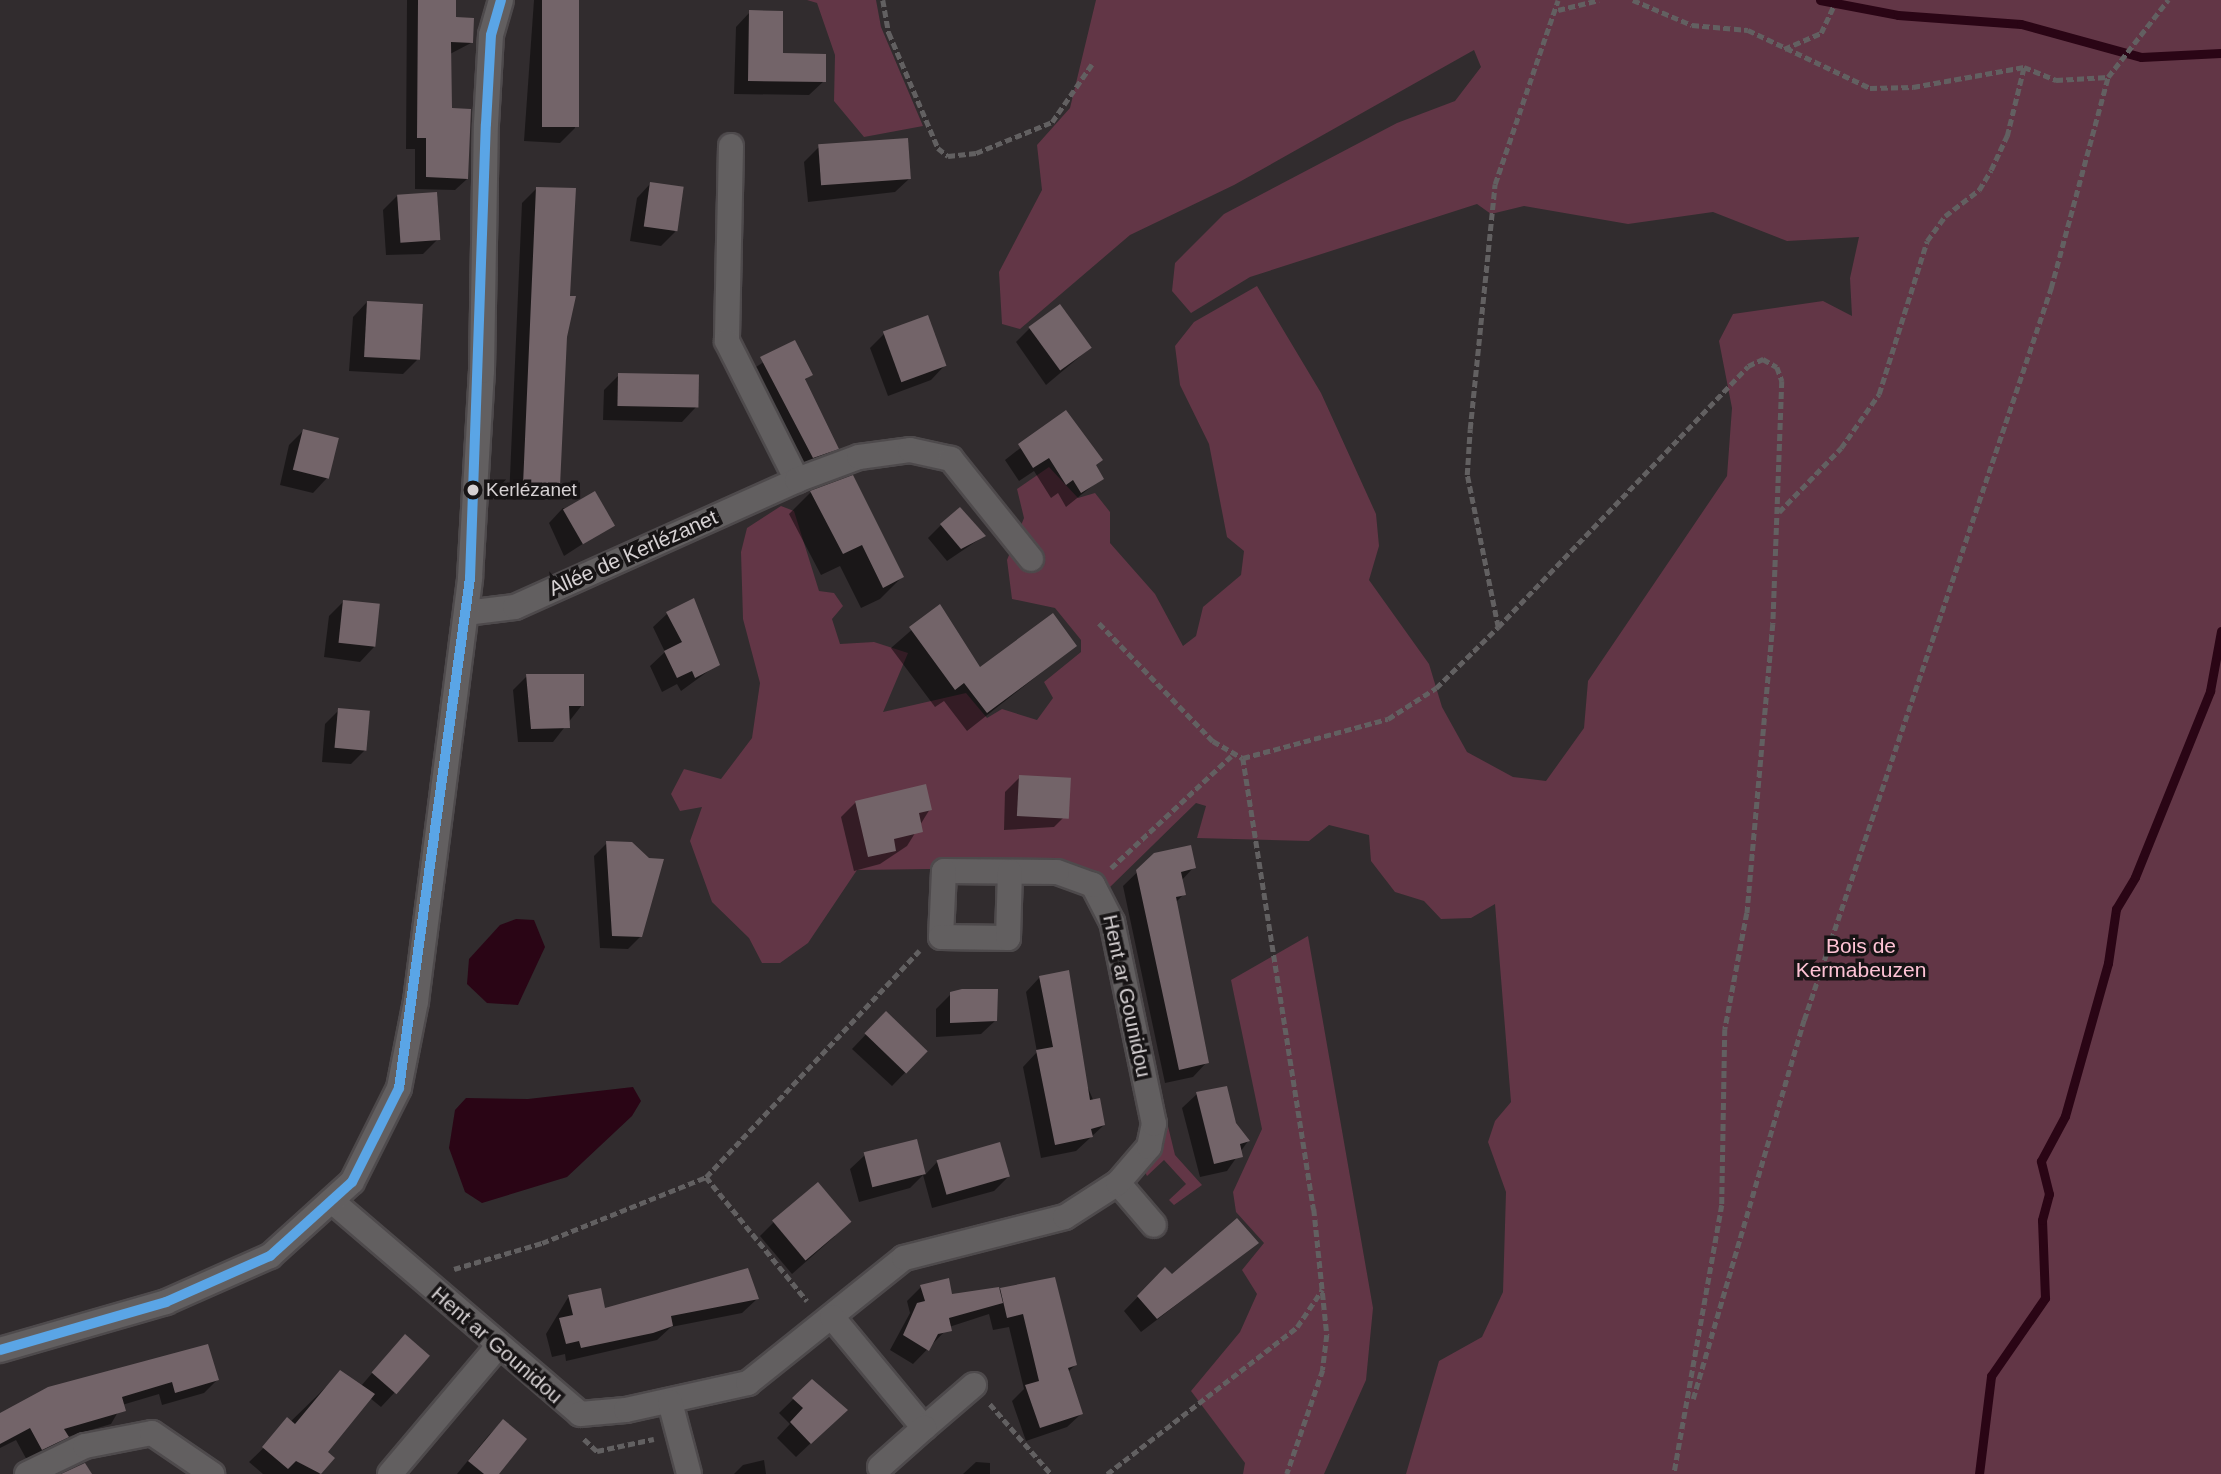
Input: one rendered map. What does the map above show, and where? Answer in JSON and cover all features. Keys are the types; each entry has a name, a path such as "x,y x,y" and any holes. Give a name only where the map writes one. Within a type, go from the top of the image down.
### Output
{"street":[{"path":"0,1350 228,1279 288,1244 333,1202 378,1140 407,1057 466,613 482,371 479,302 490,46 501,0"},
{"path":"732,146 727,341 797,480"},
{"name":"Allée de Kerlézanet","path":"466,613 515,607 797,480 859,457 939,452 1031,559"},
{"path":"1010,872 1008,938 941,937 944,872 1010,872 1072,875 1093,885"},
{"name":"Hent ar Gounidou","path":"333,1202 580,1414 670,1402 748,1383 914,1253 1065,1217 1118,1183 1149,1147 1154,1124 1112,922 1093,885"},
{"path":"1118,1183 1154,1225"},
{"path":"829,1320 924,1428"},
{"path":"390,1474 498,1346"},
{"path":"880,1467 974,1385"},
{"path":"670,1402 689,1474"},
{"path":"27,1474 85,1446 152,1433 212,1474"}],"path":[{"path":"883,0 889,33 938,148 948,156 976,153 1052,122 1092,64"},
{"path":"1498,627 1467,475 1470,429 1495,184 1558,10 1558,0"},
{"path":"1558,10 1599,0"},
{"path":"1633,0 1692,25 1748,30 1783,50 1870,88 1913,87 2024,67 2056,80 2108,77"},
{"path":"1686,1420 1804,1020 2051,288 2108,77 2168,0"},
{"path":"1783,50 1821,33 1833,7"},
{"path":"1778,512 1841,448 1879,394 1927,240 1945,216 1979,190 1991,170 2007,136 2024,67"},
{"path":"1099,623 1231,756 1243,758 1366,726 1436,688 1748,366 1763,359 1777,367 1782,382 1778,512 1763,760 1746,913 1725,1029 1722,1205 1686,1420 1674,1474"},
{"path":"1093,885 1231,756"},
{"path":"1243,758 1324,1287 1327,1352 1287,1474"},
{"path":"419,1278 542,1243 706,1177 925,944 941,937"},
{"path":"706,1177 829,1320"},
{"path":"1107,1474 1297,1327 1324,1287"},
{"path":"974,1385 1051,1474"}],"green space":[{"path":"807,0 876,0 881,27 923,126 864,137 834,101 835,55 817,3"},
{"name":"Bois de Kermabeuzen","path":"1096,0 2221,0 2221,1474 1406,1474 1439,1361 1482,1337 1503,1292 1506,1192 1488,1142 1495,1121 1511,1102 1495,904 1471,918 1441,919 1424,901 1395,892 1371,861 1369,835 1329,825 1309,841 1197,838 1206,806 1196,803 1109,888 1075,867 857,870 808,943 780,963 762,963 749,938 712,902 690,841 702,807 680,811 671,794 684,769 721,779 752,738 760,683 743,619 741,552 747,528 781,506 794,511 819,591 834,593 843,606 832,619 840,644 874,642 908,653 883,712 966,693 987,718 1002,709 1037,720 1053,698 1044,682 1081,652 1081,640 1055,608 1012,599 1007,560 1024,518 1017,489 1049,467 1078,498 1095,493 1110,512 1110,543 1155,594 1183,646 1196,636 1203,607 1241,575 1244,551 1227,537 1209,444 1180,385 1175,346 1194,322 1257,286 1321,393 1376,514 1379,546 1369,580 1429,664 1442,707 1467,752 1513,777 1546,781 1584,728 1588,681 1727,476 1732,408 1719,341 1733,314 1823,301 1852,316 1850,278 1859,237 1787,241 1713,212 1628,224 1524,206 1491,214 1477,204 1250,277 1191,313 1172,291 1175,263 1224,214 1397,123 1455,101 1481,67 1474,50 1234,185 1130,235 1020,329 1002,324 999,272 1042,190 1037,145 1070,108"},
{"path":"1308,936 1373,1308 1366,1380 1324,1474 1243,1474 1245,1463 1191,1391 1240,1332 1257,1294 1242,1270 1264,1243 1236,1212 1233,1192 1262,1129 1231,980"},
{"path":"1166,1118 1175,1155 1202,1185 1174,1205 1169,1200 1186,1184 1164,1160 1147,1176 1143,1168 1160,1151"}],"shaded area":[{"path":"516,919 534,920 545,947 518,1005 487,1003 467,984 469,959 500,925"},
{"path":"633,1087 641,1101 632,1116 567,1177 482,1203 465,1192 449,1148 455,1110 466,1098 528,1099"}],"building":[{"path":"418,0 456,0 456,17 474,18 473,43 451,42 452,108 471,109 468,179 426,177 426,138 417,138"},
{"path":"542,0 579,0 579,127 542,127"},
{"path":"749,10 783,11 783,53 826,54 826,82 748,81"},
{"path":"908,138 911,179 821,185 818,144"},
{"path":"650,182 684,187 677,231 644,227"},
{"path":"536,187 576,188 570,296 576,296 567,337 560,486 523,485"},
{"path":"437,192 440,240 400,243 397,195"},
{"path":"367,301 423,304 420,360 364,357"},
{"path":"1060,304 1092,348 1060,371 1028,327"},
{"path":"928,315 946,366 901,382 883,331"},
{"path":"795,340 813,375 805,379 839,449 813,458 760,357"},
{"path":"618,373 699,374 698,407 617,406"},
{"path":"1066,410 1103,460 1096,465 1104,479 1081,493 1073,480 1066,485 1049,458 1033,468 1018,444"},
{"path":"303,429 339,438 329,479 293,470"},
{"path":"853,475 904,577 883,588 862,545 843,554 810,491"},
{"path":"595,491 615,526 583,544 563,509"},
{"path":"960,507 986,536 961,549 940,524"},
{"path":"694,598 720,665 695,678 692,671 677,678 664,651 682,642 666,612"},
{"path":"343,600 380,604 375,647 339,643"},
{"path":"940,604 980,667 1053,613 1077,646 987,713 964,683 955,690 909,627"},
{"path":"526,674 584,674 584,706 569,706 570,728 531,729"},
{"path":"338,708 370,711 366,751 335,748"},
{"path":"1019,775 1071,778 1069,819 1017,816"},
{"path":"926,784 932,810 919,813 923,832 894,839 896,851 868,857 855,801"},
{"path":"606,841 632,842 649,858 664,859 642,937 612,936"},
{"path":"1191,845 1196,868 1181,872 1186,895 1176,897 1209,1063 1179,1070 1136,870 1154,853"},
{"path":"1069,970 1090,1100 1100,1098 1105,1125 1091,1129 1093,1137 1055,1145 1036,1050 1053,1047 1039,976"},
{"path":"962,989 998,989 997,1021 950,1023 950,992"},
{"path":"886,1011 928,1051 906,1074 864,1033"},
{"path":"1227,1086 1236,1123 1250,1141 1240,1144 1243,1157 1214,1164 1196,1092"},
{"path":"917,1139 926,1174 872,1187 864,1152"},
{"path":"1000,1142 1010,1177 946,1195 937,1160"},
{"path":"818,1182 851,1222 805,1260 772,1221"},
{"path":"1237,1218 1259,1243 1157,1319 1137,1296 1165,1267 1172,1274"},
{"path":"748,1268 759,1299 671,1316 673,1326 653,1333 581,1348 579,1341 566,1344 559,1318 573,1315 568,1295 601,1288 605,1308"},
{"path":"1055,1277 1077,1365 1068,1368 1083,1414 1040,1428 1025,1385 1039,1381 1023,1314 1007,1318 1000,1288"},
{"path":"949,1278 952,1294 999,1287 1003,1303 949,1318 952,1331 938,1334 929,1351 903,1335 917,1303 925,1301 920,1285"},
{"path":"405,1334 430,1356 396,1394 372,1372"},
{"path":"208,1344 219,1380 175,1393 172,1382 122,1397 126,1411 64,1429 69,1437 42,1450 30,1428 0,1444 0,1413 48,1387"},
{"path":"340,1370 375,1394 328,1452 335,1458 321,1474 296,1461 288,1469 262,1447 287,1417 295,1424"},
{"path":"812,1379 848,1410 811,1444 790,1422 803,1408 792,1398"},
{"path":"503,1419 527,1439 499,1474 484,1474 468,1461"},
{"path":"85,1463 92,1474 61,1474"}],"waterway":[{"path":"1820,0 1898,15 2021,24 2141,57 2221,53"},
{"path":"1979,1474 1991,1376 2045,1298 2042,1220 2049,1194 2041,1161 2065,1116 2108,963 2116,909 2135,877 2210,691 2221,631"}],"transit line":[{"path":"0,1350 166,1302 270,1256 352,1182 399,1088 470,578 486,124 491,35 501,0"}],"place":[{"name":"Kerlézanet","path":"473,490"}]}
